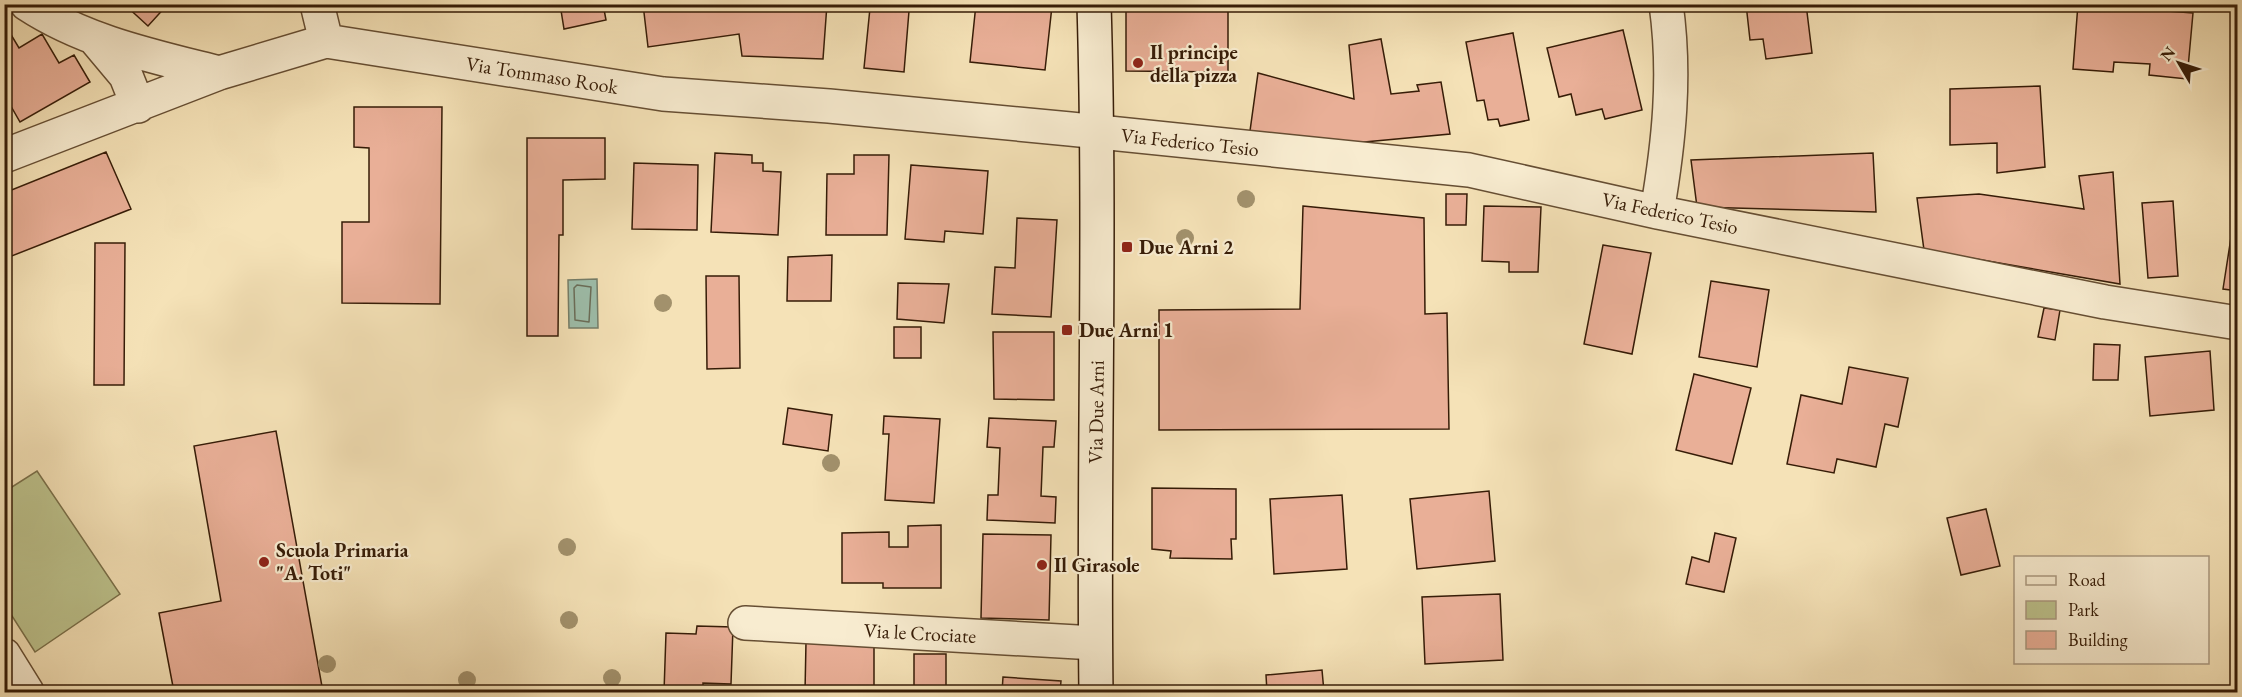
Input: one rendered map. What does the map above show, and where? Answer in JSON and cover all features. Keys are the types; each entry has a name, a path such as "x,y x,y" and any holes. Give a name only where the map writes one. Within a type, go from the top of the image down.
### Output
{"street":[{"path":"27,4 63,27 95,39 219,73"},
{"path":"317,4 326,41"},
{"name":"Via Due Arni","path":"1094,4 1099,132 1096,693"},
{"path":"1658,212 1669,134 1672,85 1671,43 1666,4"},
{"path":"95,39 122,70 138,106"},
{"name":"Via Tommaso Rook","path":"4,156 219,73 326,41 663,94 829,106 1099,132"},
{"name":"Via Federico Tesio","path":"1099,132 1469,170 1658,212 2105,302 2238,323"},
{"name":"Via le Crociate","path":"745,623 1095,643"},
{"path":"4,655 27,693"}],"green space":[{"path":"37,471 120,594 35,652 5,605 4,492"}],"water":[{"path":"597,279 598,328 569,328 568,280"}],"building":[{"path":"124,4 168,4 148,26"},
{"path":"560,4 603,4 606,20 564,29"},
{"path":"643,4 827,4 823,59 742,56 739,34 648,47"},
{"path":"976,4 1052,6 1045,70 970,62"},
{"path":"1126,4 1228,4 1228,72 1126,71"},
{"path":"1746,4 1806,4 1812,53 1766,59 1763,39 1750,40"},
{"path":"2078,4 2193,13 2187,79 2149,75 2150,64 2114,62 2113,72 2073,69"},
{"path":"870,8 909,11 904,72 864,68"},
{"path":"7,28 19,48 42,34 59,63 74,55 90,82 20,122 4,94 4,30"},
{"path":"1623,30 1642,110 1605,119 1602,109 1576,115 1571,94 1559,97 1547,48"},
{"path":"1513,33 1529,120 1500,126 1498,119 1488,120 1484,100 1477,101 1466,42"},
{"path":"1381,39 1391,94 1419,91 1417,85 1441,82 1450,134 1332,145 1250,131 1258,73 1354,99 1349,45"},
{"path":"2040,86 2045,167 1997,173 1997,143 1950,145 1950,89"},
{"path":"354,107 442,107 440,304 342,303 342,222 369,222 369,148 354,147"},
{"path":"527,138 605,138 605,179 563,180 563,235 559,235 558,336 527,336"},
{"path":"106,152 131,209 4,259 4,193"},
{"path":"715,153 752,155 752,163 763,163 763,171 781,172 778,235 711,232"},
{"path":"1873,153 1876,212 1697,207 1691,160"},
{"path":"854,155 889,155 887,235 826,235 827,174 854,174"},
{"path":"634,163 698,165 697,230 632,229"},
{"path":"911,165 988,171 983,234 945,231 944,242 905,239"},
{"path":"2113,172 2120,284 1924,250 1917,198 1979,194 2084,209 2079,176"},
{"path":"1446,194 1467,194 1466,225 1446,225"},
{"path":"2173,201 2178,276 2148,278 2142,203"},
{"path":"1303,206 1424,218 1425,314 1447,313 1449,429 1159,430 1159,310 1300,309"},
{"path":"1484,206 1541,207 1538,272 1509,272 1509,262 1482,261"},
{"path":"1017,218 1057,220 1051,317 992,314 995,267 1015,268"},
{"path":"2232,231 2238,231 2238,291 2223,289"},
{"path":"95,243 125,243 124,385 94,385"},
{"path":"1603,245 1651,253 1632,354 1584,344"},
{"path":"832,255 831,301 787,301 788,257"},
{"path":"706,276 739,276 740,368 707,369"},
{"path":"1711,281 1769,290 1757,367 1699,357"},
{"path":"898,283 949,284 944,323 897,319"},
{"path":"2044,308 2060,310 2055,340 2038,337"},
{"path":"894,327 921,327 921,358 894,358"},
{"path":"993,332 1054,332 1054,400 994,399"},
{"path":"2094,344 2120,345 2118,380 2093,380"},
{"path":"2210,351 2214,410 2150,416 2145,357"},
{"path":"1849,367 1908,378 1898,427 1885,424 1876,467 1837,459 1834,473 1787,464 1801,395 1842,404"},
{"path":"1694,374 1751,388 1732,464 1676,450"},
{"path":"788,408 832,415 828,451 783,444"},
{"path":"884,416 940,419 934,503 885,500 889,434 883,434"},
{"path":"989,418 1056,421 1054,447 1043,447 1041,496 1056,497 1055,523 987,520 988,495 998,495 1000,448 987,447"},
{"path":"276,431 323,692 174,692 159,613 221,601 194,446"},
{"path":"1152,488 1236,489 1236,539 1231,539 1232,559 1170,558 1171,551 1152,549"},
{"path":"1489,491 1495,561 1417,569 1410,499"},
{"path":"1342,495 1347,569 1274,574 1270,499"},
{"path":"1986,509 2000,566 1961,575 1947,518"},
{"path":"941,525 941,588 883,588 883,583 842,583 842,533 889,532 889,547 908,547 908,526"},
{"path":"1715,533 1736,538 1724,592 1686,584 1692,557 1709,562"},
{"path":"983,534 1051,535 1049,620 981,618"},
{"path":"1500,594 1503,660 1425,664 1422,597"},
{"path":"697,626 733,627 731,684 703,683 703,692 664,692 666,633 696,634"},
{"path":"806,642 874,642 874,692 805,692"},
{"path":"914,654 946,654 946,692 905,692 905,687 914,687"},
{"path":"1322,670 1324,692 1267,692 1266,675"},
{"path":"1003,677 1061,681 1060,692 1002,692"}],"place":[{"name":"Il principe della pizza","path":"1138,63"},
{"name":"Due Arni 2","path":"1127,247"},
{"name":"Due Arni 1","path":"1067,330"},
{"name":"Scuola Primaria \"A. Toti\"","path":"264,562"},
{"name":"Il Girasole","path":"1042,565"}]}
